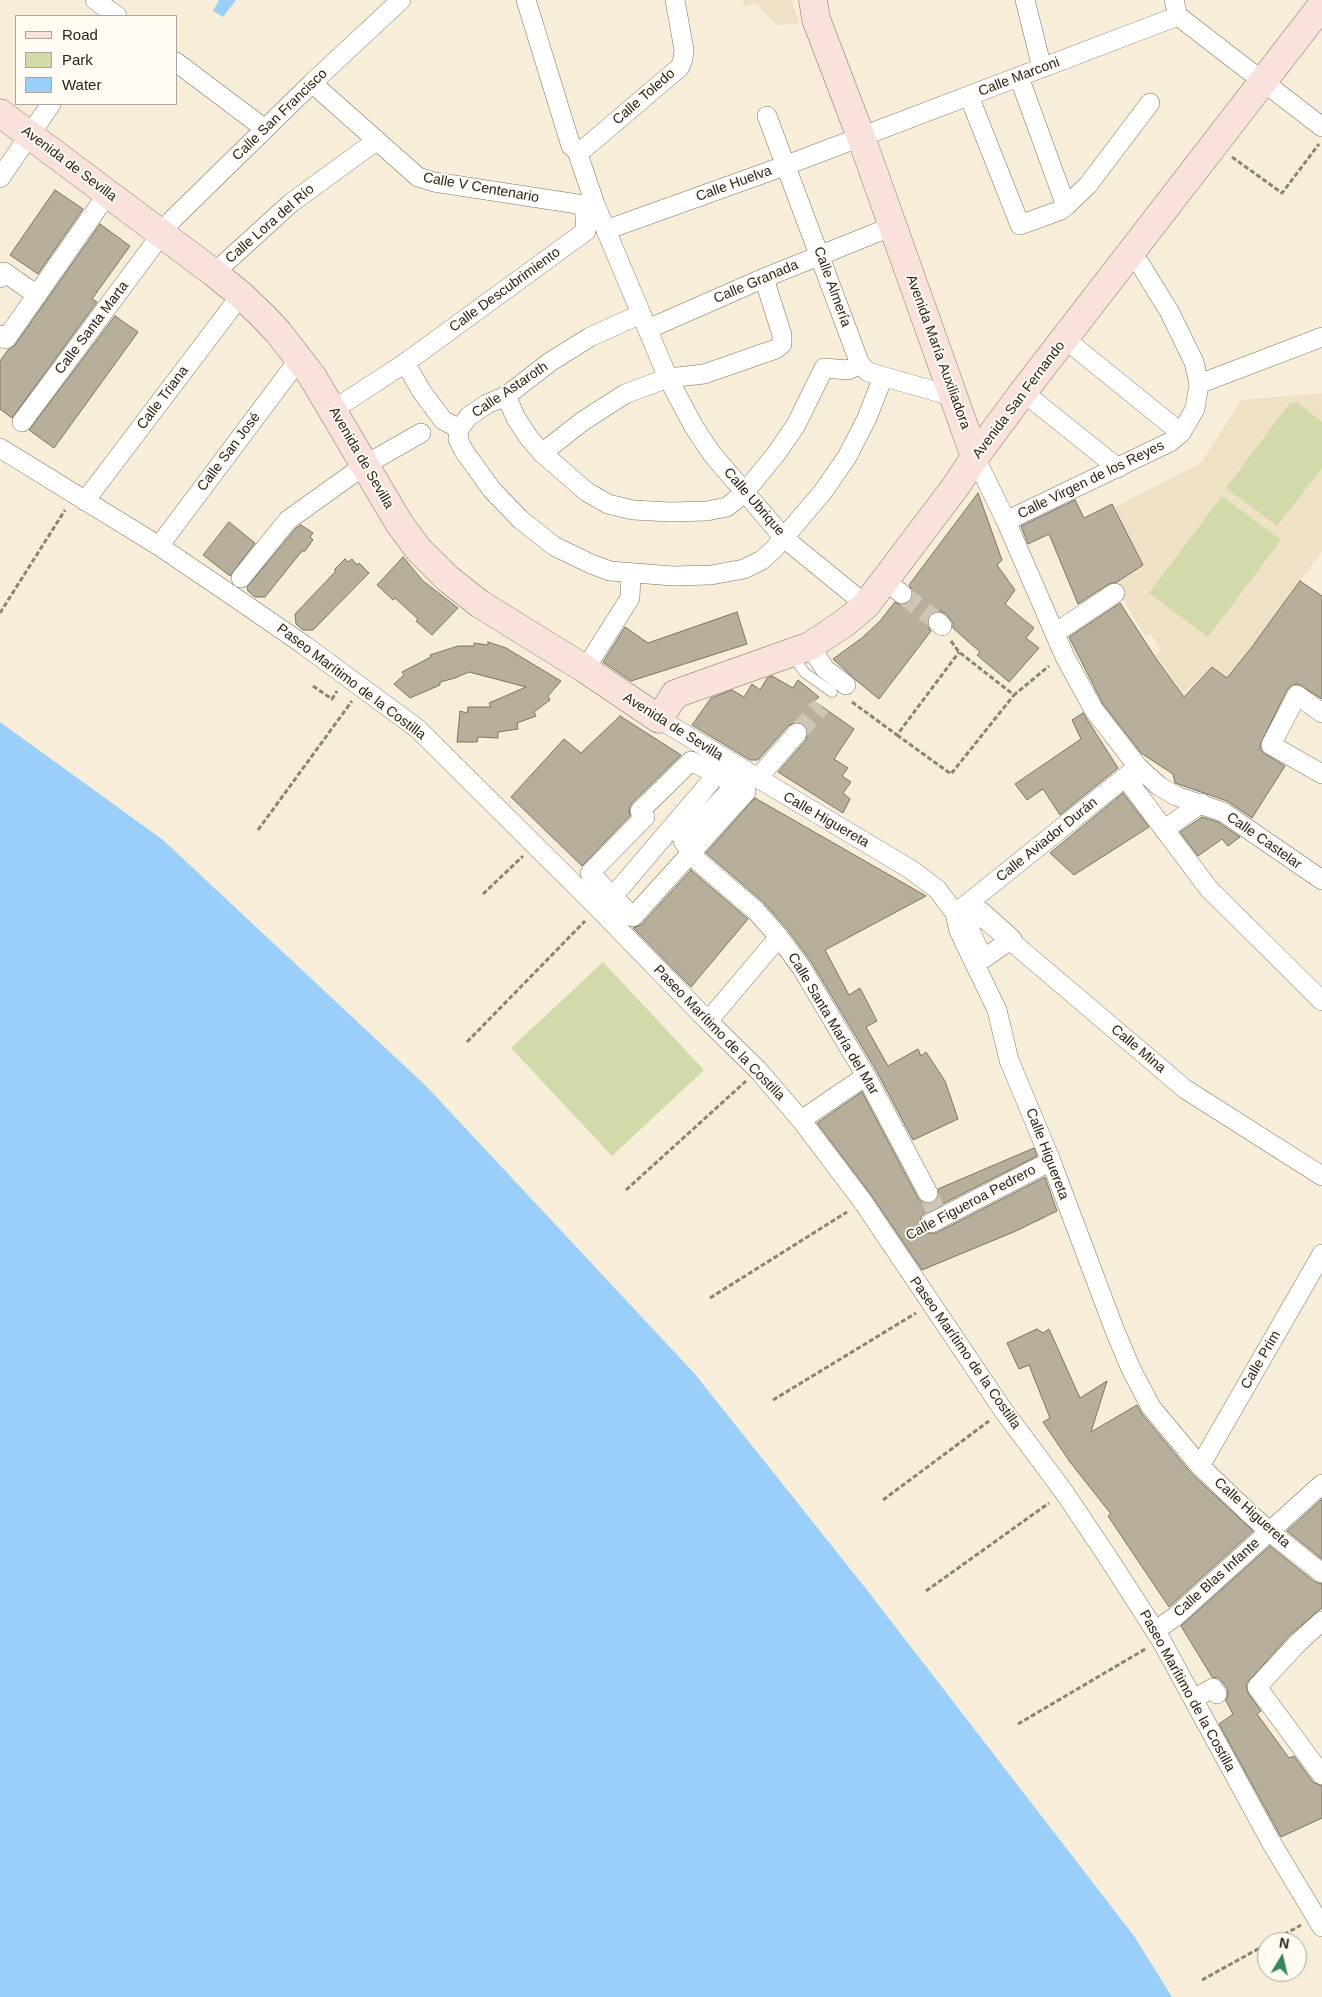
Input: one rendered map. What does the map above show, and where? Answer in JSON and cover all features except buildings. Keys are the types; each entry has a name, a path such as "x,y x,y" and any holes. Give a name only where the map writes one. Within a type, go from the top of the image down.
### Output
{"street":[{"path":"95,0 114,11"},
{"name":"Calle San Francisco","path":"163,234 172,220 400,0"},
{"path":"526,0 571,146 577,151 589,205"},
{"name":"Calle Toledo","path":"577,151 586,147 680,66 684,50 675,0"},
{"name":"Avenida María Auxiliadora","path":"813,0 816,19 893,226 975,457 1006,521 1065,657 1130,775"},
{"path":"1025,0 1042,68"},
{"name":"Avenida San Fernando","path":"659,719 675,694 802,650 846,622 866,605 894,587 975,457 1023,392 1322,5"},
{"path":"1176,8 1263,81 1322,127"},
{"name":"Calle Marconi","path":"861,138 1042,68 1176,8"},
{"path":"178,64 265,129"},
{"path":"1018,77 1069,202"},
{"name":"Calle V Centenario","path":"312,83 418,177 434,182 589,205"},
{"path":"969,96 1020,225 1061,210 1088,185 1150,103"},
{"path":"0,178 49,105"},
{"name":"Avenida de Sevilla","path":"0,113 241,294 278,332 300,358 333,410 399,523 418,549 447,578 480,604 585,669 659,719 722,768"},
{"name":"Calle Almería","path":"767,116 860,364"},
{"name":"Calle Huelva","path":"606,230 861,138"},
{"name":"Calle Lora del Río","path":"214,273 291,203 376,141"},
{"path":"0,334 6,339 108,193"},
{"name":"Calle Ubrique","path":"589,205 606,230 668,378 694,427 712,454 784,538 866,605"},
{"name":"Calle Descubrimiento","path":"403,364 586,231 589,205"},
{"name":"Calle Granada","path":"645,321 764,278 893,226"},
{"name":"Calle Santa Marta","path":"22,422 163,234"},
{"name":"Calle Virgen de los Reyes","path":"1006,521 1170,442 1181,433 1195,409 1199,384 1194,362 1169,311 1140,264 1129,255"},
{"path":"0,278 4,272 37,295"},
{"path":"542,453 583,421 625,394 668,378 704,374 776,349 782,344 782,335 764,278"},
{"name":"Calle Triana","path":"80,498 241,294"},
{"name":"Calle Astaroth","path":"645,321 590,337 550,362 506,396 487,404 469,416 459,429 458,439 464,451 492,490 521,520 554,546 590,564 610,571 673,576 711,574 744,569 762,560 784,538 822,493 847,457 867,418 884,377"},
{"path":"1199,384 1322,337"},
{"path":"1065,339 1181,433"},
{"name":"Calle San José","path":"159,546 300,358"},
{"path":"333,410 403,364 443,420 459,429"},
{"path":"506,396 520,425 542,453 587,492 608,504 633,510 670,512 707,511 727,507 744,492 776,454 796,425 824,368 848,370 860,364 868,372 955,397"},
{"path":"1023,392 1118,468"},
{"path":"241,578 288,520 365,465 421,433"},
{"name":"Paseo Marítimo de la Costilla","path":"0,448 159,546 304,645 418,729 535,844 708,1022 758,1070 801,1120 863,1202 1003,1410 1064,1492 1158,1636 1271,1842 1319,1922"},
{"path":"585,669 630,598 630,574"},
{"path":"1055,633 1115,593"},
{"path":"802,650 825,669 839,689"},
{"path":"1322,713 1297,695 1271,746 1322,774"},
{"path":"620,888 722,768 690,761 640,811 645,816 590,873 633,917 746,792 746,779 797,733"},
{"name":"Calle Higuereta","path":"722,768 746,779 910,869 937,889 956,913 959,931 997,1010 1009,1060 1051,1161 1115,1330 1131,1369 1151,1406 1200,1466 1270,1532 1322,1573"},
{"name":"Calle Castelar","path":"1130,775 1139,772 1156,789 1170,798 1201,804 1223,812 1322,880"},
{"path":"1130,775 1124,783 1124,788 1156,836 1166,832 1202,807 1201,804"},
{"name":"Calle Aviador Durán","path":"956,913 975,907 1130,775"},
{"path":"1166,832 1209,889 1322,1001"},
{"name":"Calle Santa María del Mar","path":"692,853 699,862 756,911 801,967 866,1076 928,1193"},
{"path":"975,907 974,918 969,928 983,959 1011,940"},
{"name":"Calle Mina","path":"975,907 1186,1089 1322,1176"},
{"path":"708,1022 778,937"},
{"path":"801,1120 866,1076"},
{"name":"Calle Figueroa Pedrero","path":"936,1218 1051,1161"},
{"name":"Calle Prim","path":"1200,1466 1322,1254"},
{"name":"Calle Blas Infante","path":"1158,1636 1176,1616 1322,1484"},
{"path":"1322,1621 1299,1642 1258,1687 1322,1775"},
{"path":"1193,1700 1213,1688 1217,1694"}],"path":[{"path":"1215,144 1282,193 1322,140"},
{"path":"0,613 80,498"},
{"path":"940,624 958,652 1014,695"},
{"path":"897,735 958,652"},
{"path":"839,689 842,694 951,774 1014,695 1053,663 1065,657"},
{"path":"258,830 362,687"},
{"path":"483,894 535,844"},
{"path":"467,1042 598,908"},
{"path":"626,1190 758,1070"},
{"path":"710,1298 863,1202"},
{"path":"773,1400 930,1304"},
{"path":"884,1500 1003,1410"},
{"path":"926,1591 1064,1492"},
{"path":"1018,1724 1158,1636"},
{"path":"1295,1932 1319,1922"},
{"path":"1202,1980 1257,1950"}],"shaded area":[{"path":"743,0 792,0 799,24 777,25 756,4 744,6"},
{"path":"1322,393 1322,552 1227,678 1212,667 1183,693 1155,656 1161,650 1151,634 1145,636 1114,584 1143,565 1115,507 1201,463 1241,400"}],"green space":[{"path":"1297,402 1322,422 1322,468 1277,526 1226,488 1289,404"},
{"path":"1222,496 1281,540 1208,637 1149,593"},
{"path":"603,962 704,1070 612,1156 511,1048"}],"water":[{"path":"219,0 236,0 223,17 213,11"},
{"path":"0,722 163,840 426,1086 694,1373 867,1590 1134,1936 1172,1997 0,1997"}],"tunnel":[{"path":"902,594 938,622"},
{"path":"797,733 821,706"},
{"path":"928,1193 937,1214"}]}
